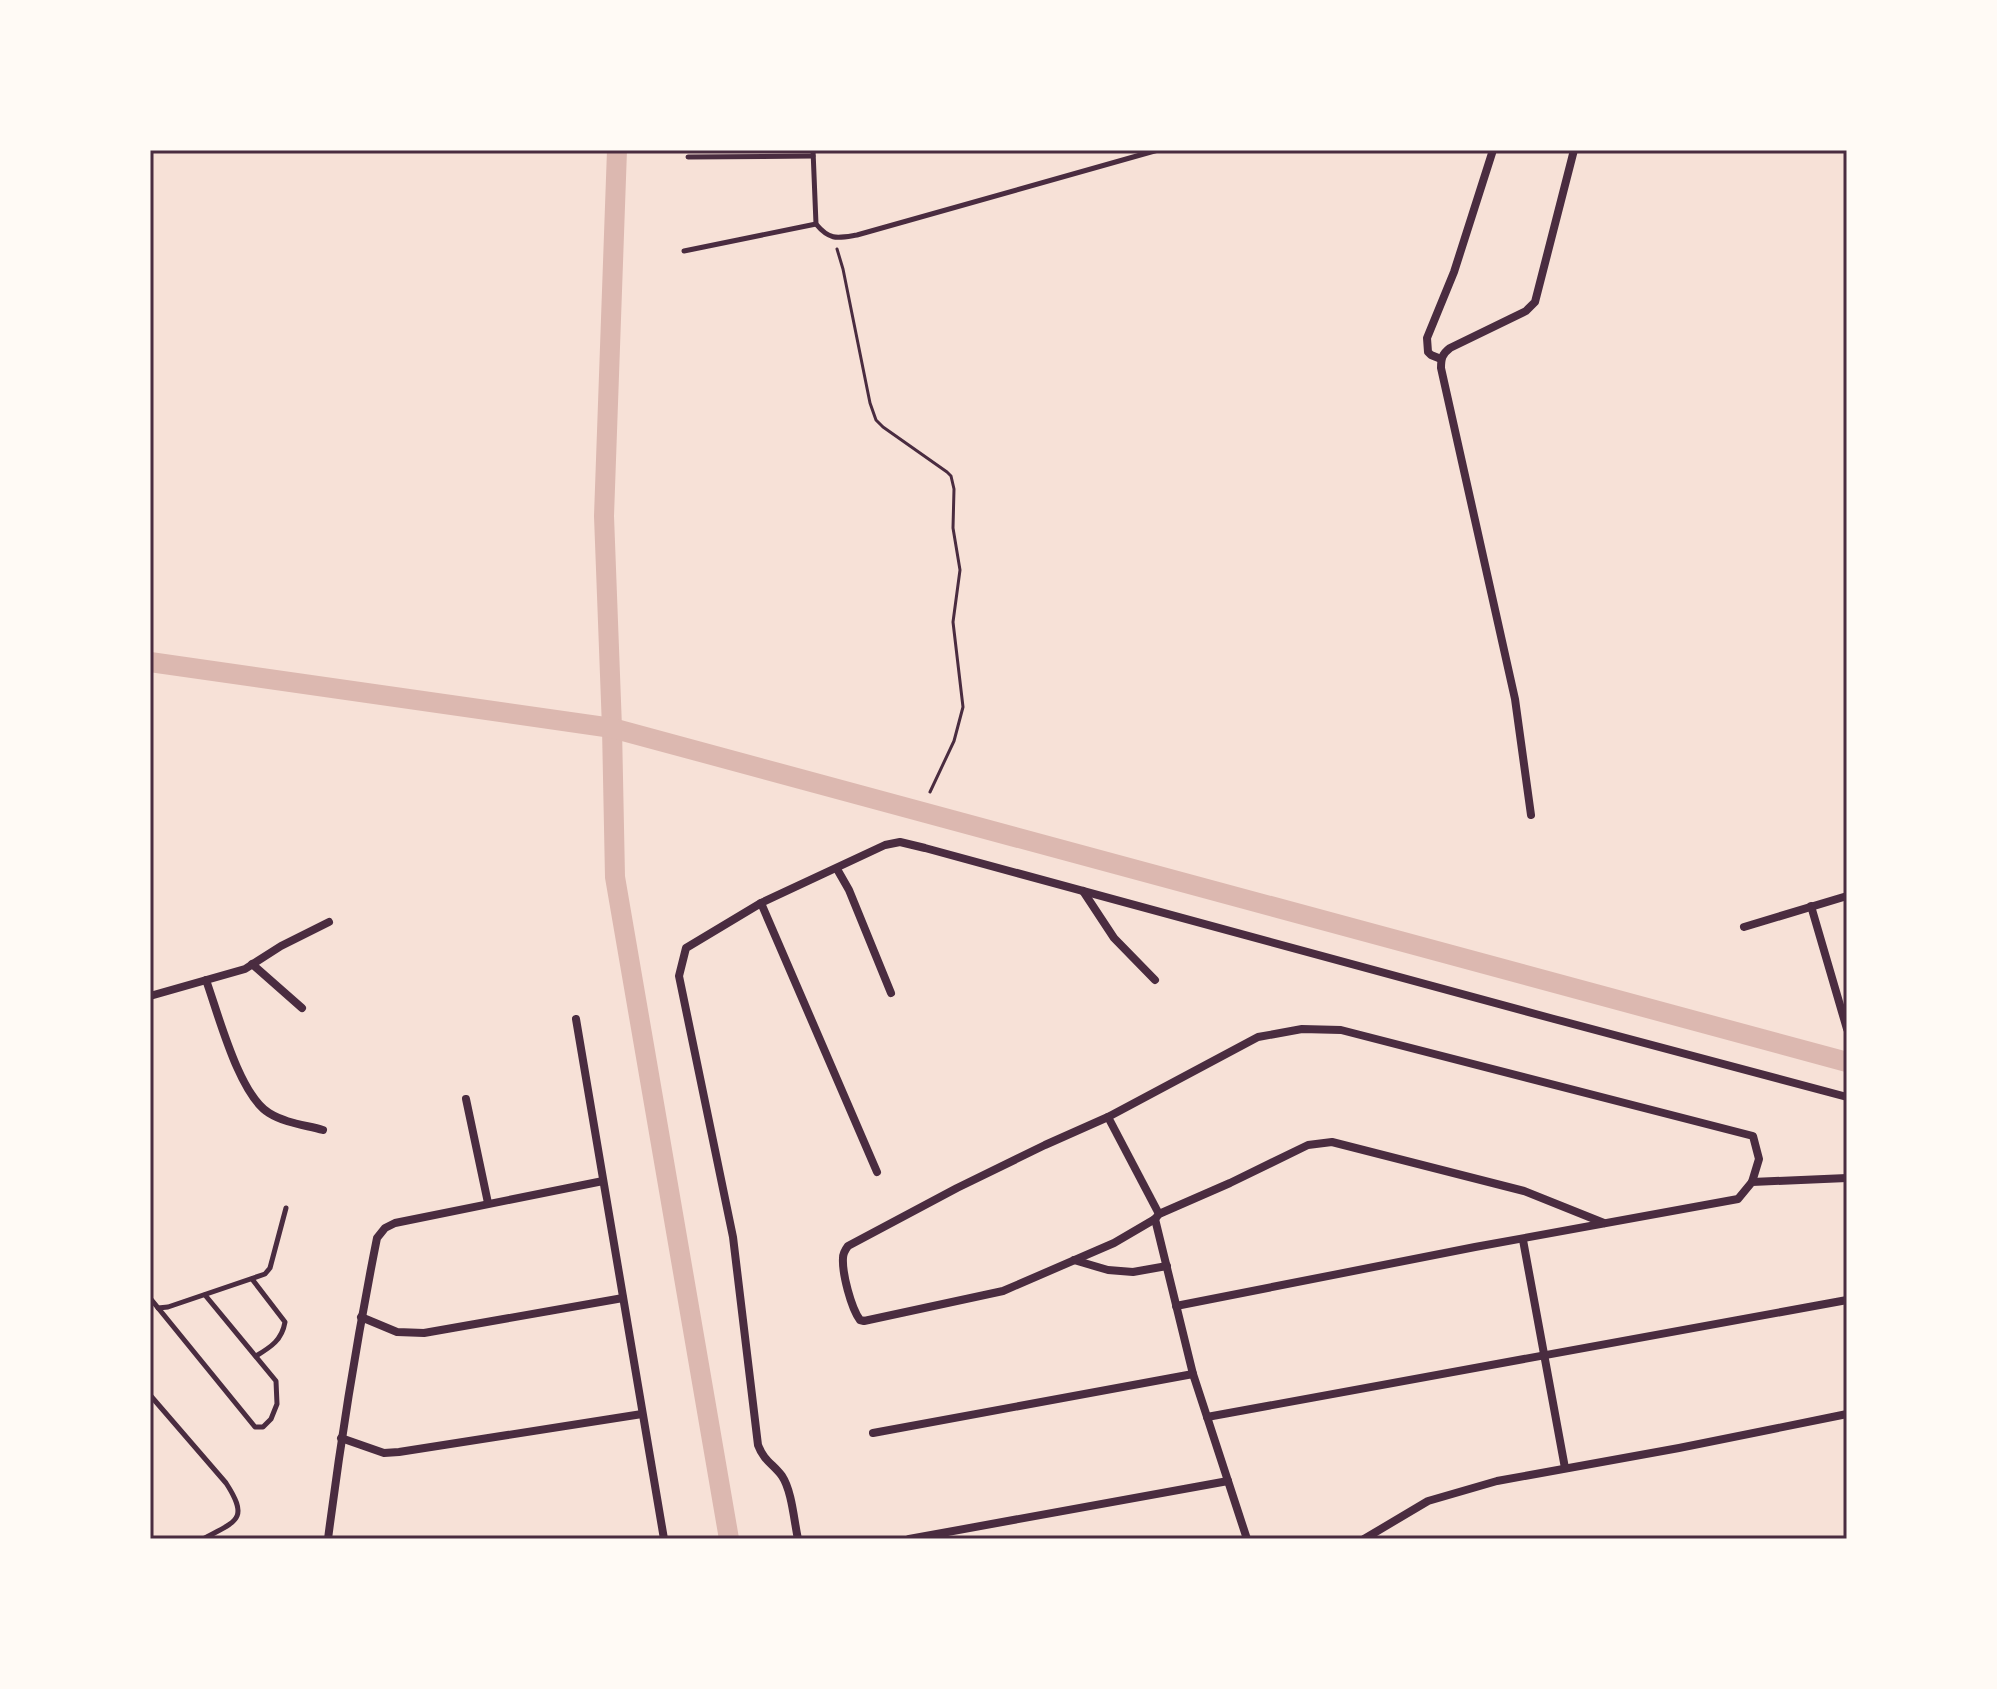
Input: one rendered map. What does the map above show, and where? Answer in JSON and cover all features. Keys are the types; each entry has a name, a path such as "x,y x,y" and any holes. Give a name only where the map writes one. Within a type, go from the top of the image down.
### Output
{"street":[{"path":"1441,359 1428,352 1427,338 1454,272 1493,150"},
{"path":"1531,815 1515,699 1441,359 1450,348 1526,311 1535,302 1574,150"},
{"path":"798,1539 787,1487 781,1475 764,1459 758,1445 733,1237 679,976 686,948 761,903 885,845 900,842 1847,1097"},
{"path":"837,869 849,890 891,993"},
{"path":"1082,891 1114,938 1155,980"},
{"path":"1744,927 1847,896"},
{"path":"761,903 877,1172"},
{"path":"1811,906 1847,1029"},
{"path":"150,996 245,969 281,946 329,922"},
{"path":"252,964 302,1008"},
{"path":"206,980 240,1075 259,1106 284,1120 323,1130"},
{"path":"576,1019 664,1539"},
{"path":"1176,1306 1738,1199 1752,1182 1759,1159 1753,1136 1341,1030 1302,1029 1258,1037 1108,1117 902,1217 848,1246 843,1258 855,1313 864,1321 1003,1291 1114,1243 1157,1216 1308,1145 1332,1142 1524,1191 1604,1223"},
{"path":"466,1099 488,1203"},
{"path":"1108,1117 1157,1216 1193,1374 1247,1539"},
{"path":"1752,1182 1847,1178"},
{"path":"328,1539 341,1438 377,1238 385,1228 395,1223 603,1181"},
{"path":"1523,1240 1565,1468"},
{"path":"1074,1260 1108,1270 1133,1272 1167,1266"},
{"path":"361,1317 397,1332 424,1333 623,1298"},
{"path":"1207,1417 1847,1300"},
{"path":"873,1433 1193,1374"},
{"path":"341,1438 384,1453 399,1452 642,1414"},
{"path":"1364,1539 1428,1501 1497,1481 1847,1414"},
{"path":"909,1539 1228,1481"}],"lane":[{"path":"688,157 813,153 816,224 833,238 857,235 1158,150"},
{"path":"684,251 816,224"},
{"path":"158,1308 265,1274 270,1268 286,1208"},
{"path":"252,1279 285,1322 273,1346 256,1356"},
{"path":"150,1298 255,1427 263,1427 271,1419 277,1404 276,1381 205,1295"},
{"path":"150,1395 235,1496 238,1507 235,1522 203,1539"}],"path":[{"path":"833,238 843,269 876,420 947,472 954,489 953,528 960,570 954,632 963,707 954,741 930,792"}],"waterway":[{"path":"617,150 604,516 615,877 729,1539"},
{"path":"150,662 612,728 1847,1062"}]}
